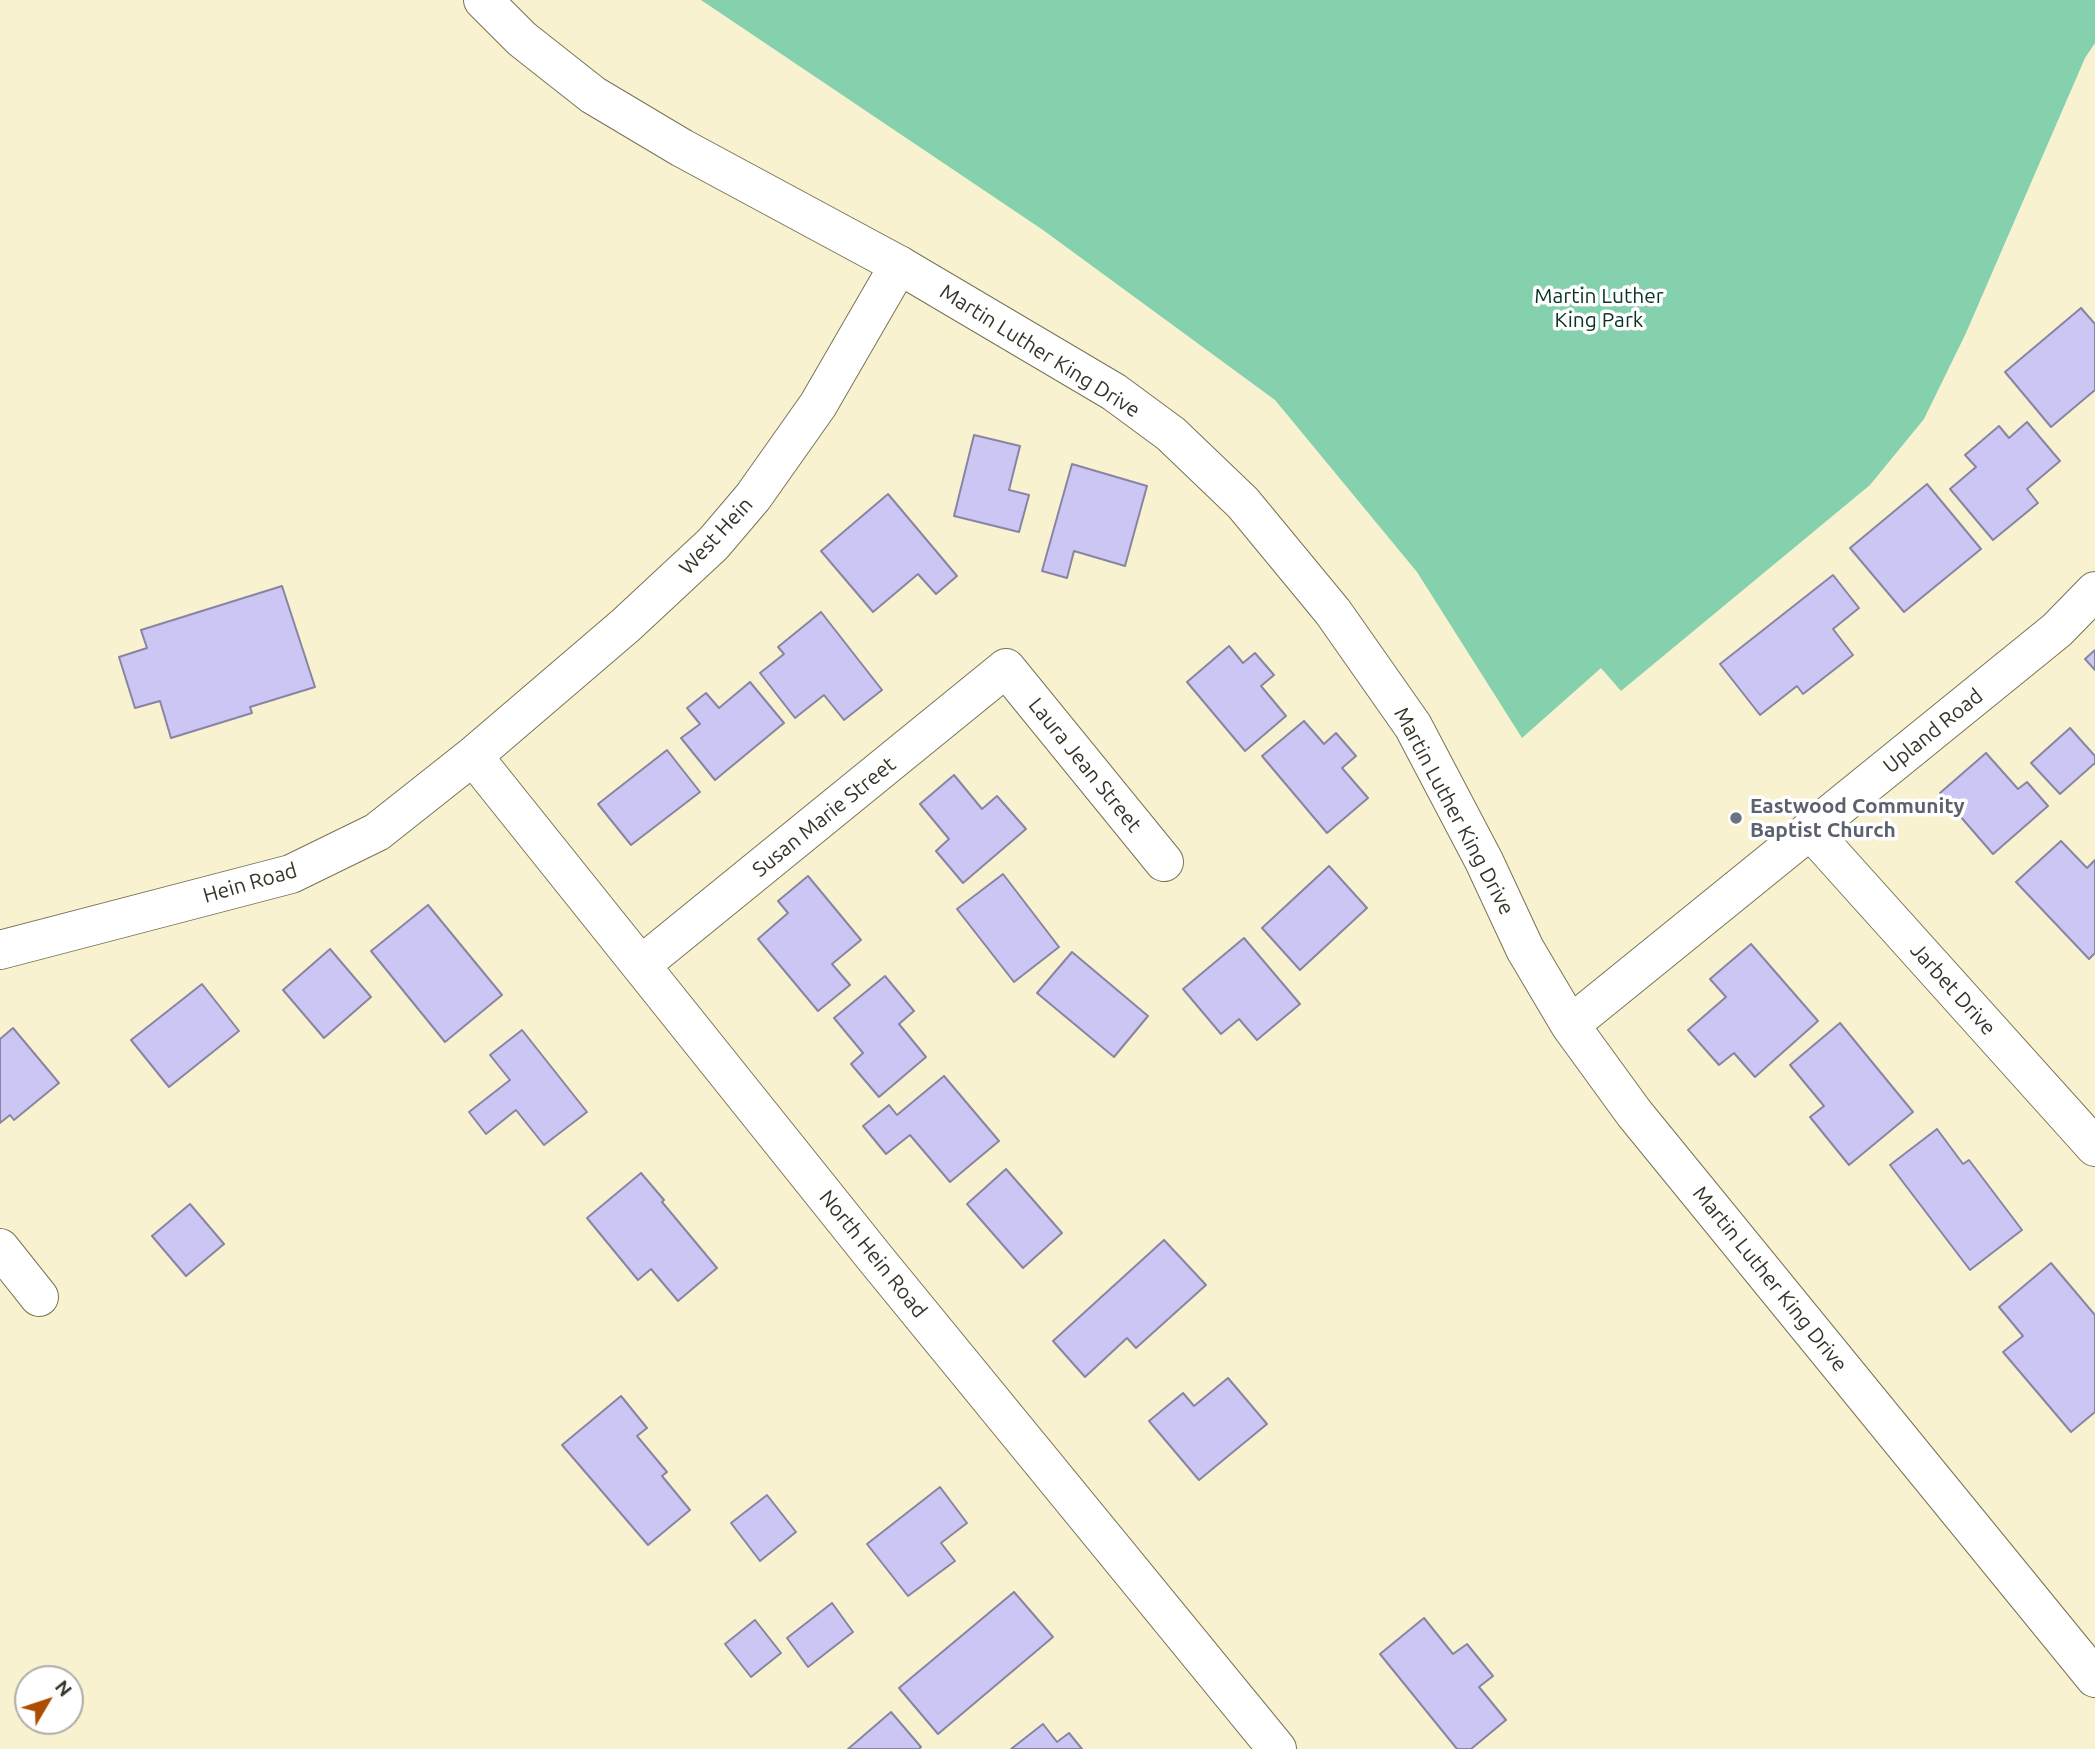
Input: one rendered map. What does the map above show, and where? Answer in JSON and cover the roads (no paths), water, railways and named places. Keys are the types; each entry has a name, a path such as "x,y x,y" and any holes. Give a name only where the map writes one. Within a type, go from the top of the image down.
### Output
{"street":[{"name":"Martin Luther King Drive","path":"483,0 522,39 593,95 682,148 899,265 1114,392 1171,434 1243,503 1333,612 1413,726 1484,861 1525,948 1570,1025 1634,1113 2095,1678"},
{"name":"West Hein","path":"473,755 626,625 713,544 753,497 818,405 899,265"},
{"name":"Upland Road","path":"1570,1025 2057,631 2095,591"},
{"name":"Laura Jean Street","path":"1006,668 1164,862"},
{"name":"Susan Marie Street","path":"641,965 1006,668"},
{"name":"Hein Road","path":"0,950 291,874 377,832 473,755"},
{"name":"North Hein Road","path":"473,755 875,1258 1277,1749"},
{"name":"Jarbet Drive","path":"1810,830 2095,1147"},
{"path":"0,1248 39,1297"}],"place":[{"name":"Eastwood Community Baptist Church","path":"1736,818"}],"park label":[{"name":"Martin Luther King Park","path":"1599,308"}]}
